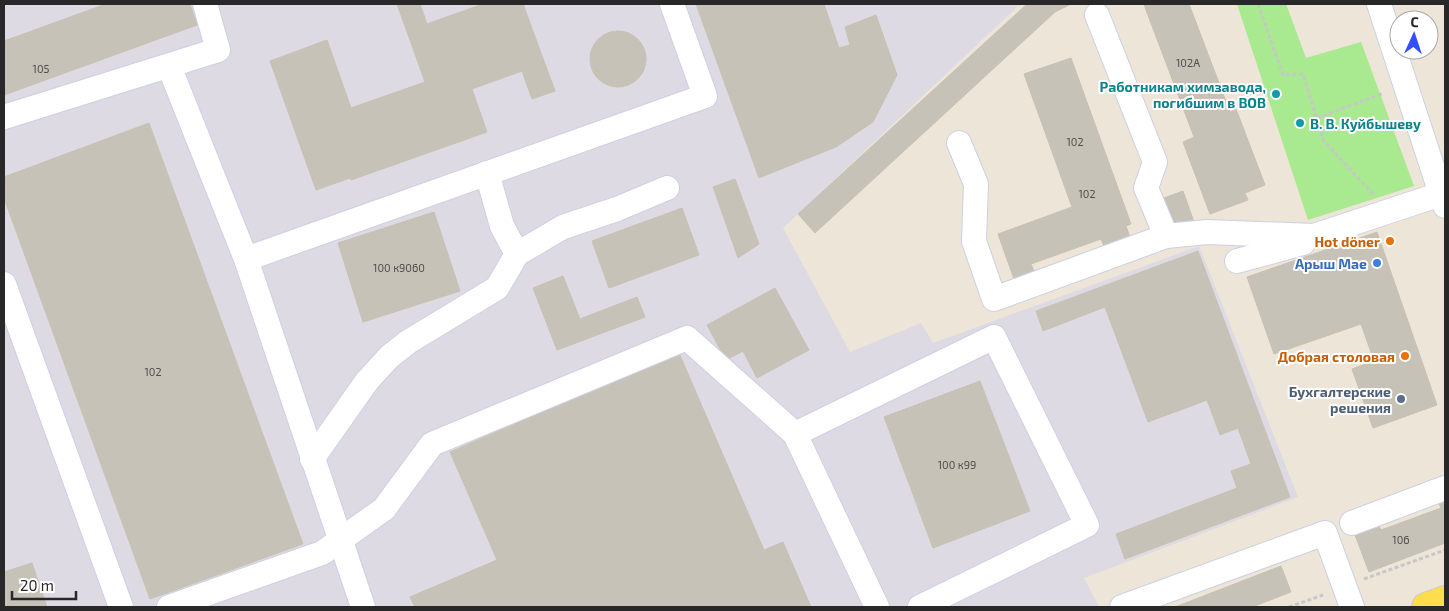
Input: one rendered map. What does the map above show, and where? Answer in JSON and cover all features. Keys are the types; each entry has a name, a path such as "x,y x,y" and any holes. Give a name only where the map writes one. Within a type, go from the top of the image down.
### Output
{"main road":[{"path":"1426,607 1445,600"}],"street":[{"path":"4,118 218,50 205,4"},
{"path":"246,259 706,96 672,4"},
{"path":"1379,4 1443,200"},
{"path":"1097,15 1155,162 1146,188 1166,236"},
{"path":"169,66 246,259 339,541 363,607"},
{"path":"958,143 976,184 974,241 994,299 1166,236 1207,232 1314,236 1389,211 1443,200"},
{"path":"487,173 502,226 517,254"},
{"path":"312,459 367,381 389,357 408,342 497,288 517,254 563,227 617,210 667,188"},
{"path":"1237,261 1403,215 1443,200"},
{"path":"4,284 121,607"},
{"path":"796,434 994,337 1086,525 920,607"},
{"path":"169,607 322,553 384,509 432,444 687,338 796,434 877,607"},
{"path":"1352,524 1445,488"},
{"path":"1122,607 1325,533 1352,607"}],"path":[{"path":"1258,4 1283,76 1302,74 1324,141 1389,211"},
{"path":"1316,118 1386,93"}],"shaded area":[{"path":"4,4 1020,4 783,228 850,352 921,323 933,343 1199,246 1298,497 1084,578 1099,607 4,607"}],"green space":[{"path":"1237,4 1286,4 1306,58 1361,42 1414,186 1308,220"}],"building":[{"path":"106,4 190,4 197,25 4,95 4,41"},
{"path":"397,4 420,4 427,24 483,4 523,4 555,91 532,99 522,71 472,89 487,132 351,180 350,178 316,190 270,61 327,40 351,108 425,82"},
{"path":"696,4 824,4 839,48 850,45 845,27 876,15 897,75 873,122 836,147 759,178"},
{"path":"1027,4 1071,4 1055,12 815,233 798,214"},
{"path":"1144,4 1162,4 1146,10"},
{"path":"1162,4 1189,4 1230,112 1236,109 1265,185 1245,193 1248,200 1210,214 1183,142 1194,137 1146,10"},
{"path":"612,31 624,31 634,35 642,43 646,59 642,75 634,83 624,87 612,87 602,83 594,75 590,65 590,53 594,43 602,35"},
{"path":"1071,58 1131,224 1126,226 1130,237 1104,246 1101,239 1031,264 1034,271 1014,279 998,234 1072,207 1024,74"},
{"path":"149,123 303,544 150,599 4,198 4,177"},
{"path":"735,179 759,244 738,258 713,187"},
{"path":"1183,191 1194,222 1172,230 1161,199"},
{"path":"682,208 699,255 609,288 592,241"},
{"path":"434,212 460,291 363,322 338,243"},
{"path":"1377,232 1437,405 1373,428 1352,369 1374,361 1361,324 1274,354 1247,277"},
{"path":"1198,251 1290,497 1125,559 1116,534 1237,488 1231,471 1251,464 1238,428 1220,435 1207,400 1148,422 1105,307 1043,331 1036,311"},
{"path":"563,276 580,319 637,297 645,317 557,350 533,288"},
{"path":"775,288 809,350 757,378 743,351 726,360 707,325"},
{"path":"679,353 764,550 783,542 811,607 415,607 410,597 497,560 450,452"},
{"path":"980,381 1030,511 933,548 884,417"},
{"path":"1445,501 1445,543 1369,572 1355,535 1379,526 1381,530 1441,508 1439,503"},
{"path":"32,563 47,607 4,607 4,572"},
{"path":"1281,566 1291,592 1252,607 1175,607"}],"place":[{"name":"Работникам химзавода, погибшим в ВОВ","path":"1276,94"},
{"name":"В. В. Куйбышеву","path":"1300,123"},
{"name":"Hot döner","path":"1390,241"},
{"name":"Арыш Мае","path":"1377,263"},
{"name":"Добрая столовая","path":"1405,356"},
{"name":"Бухгалтерские решения","path":"1401,399"}]}
